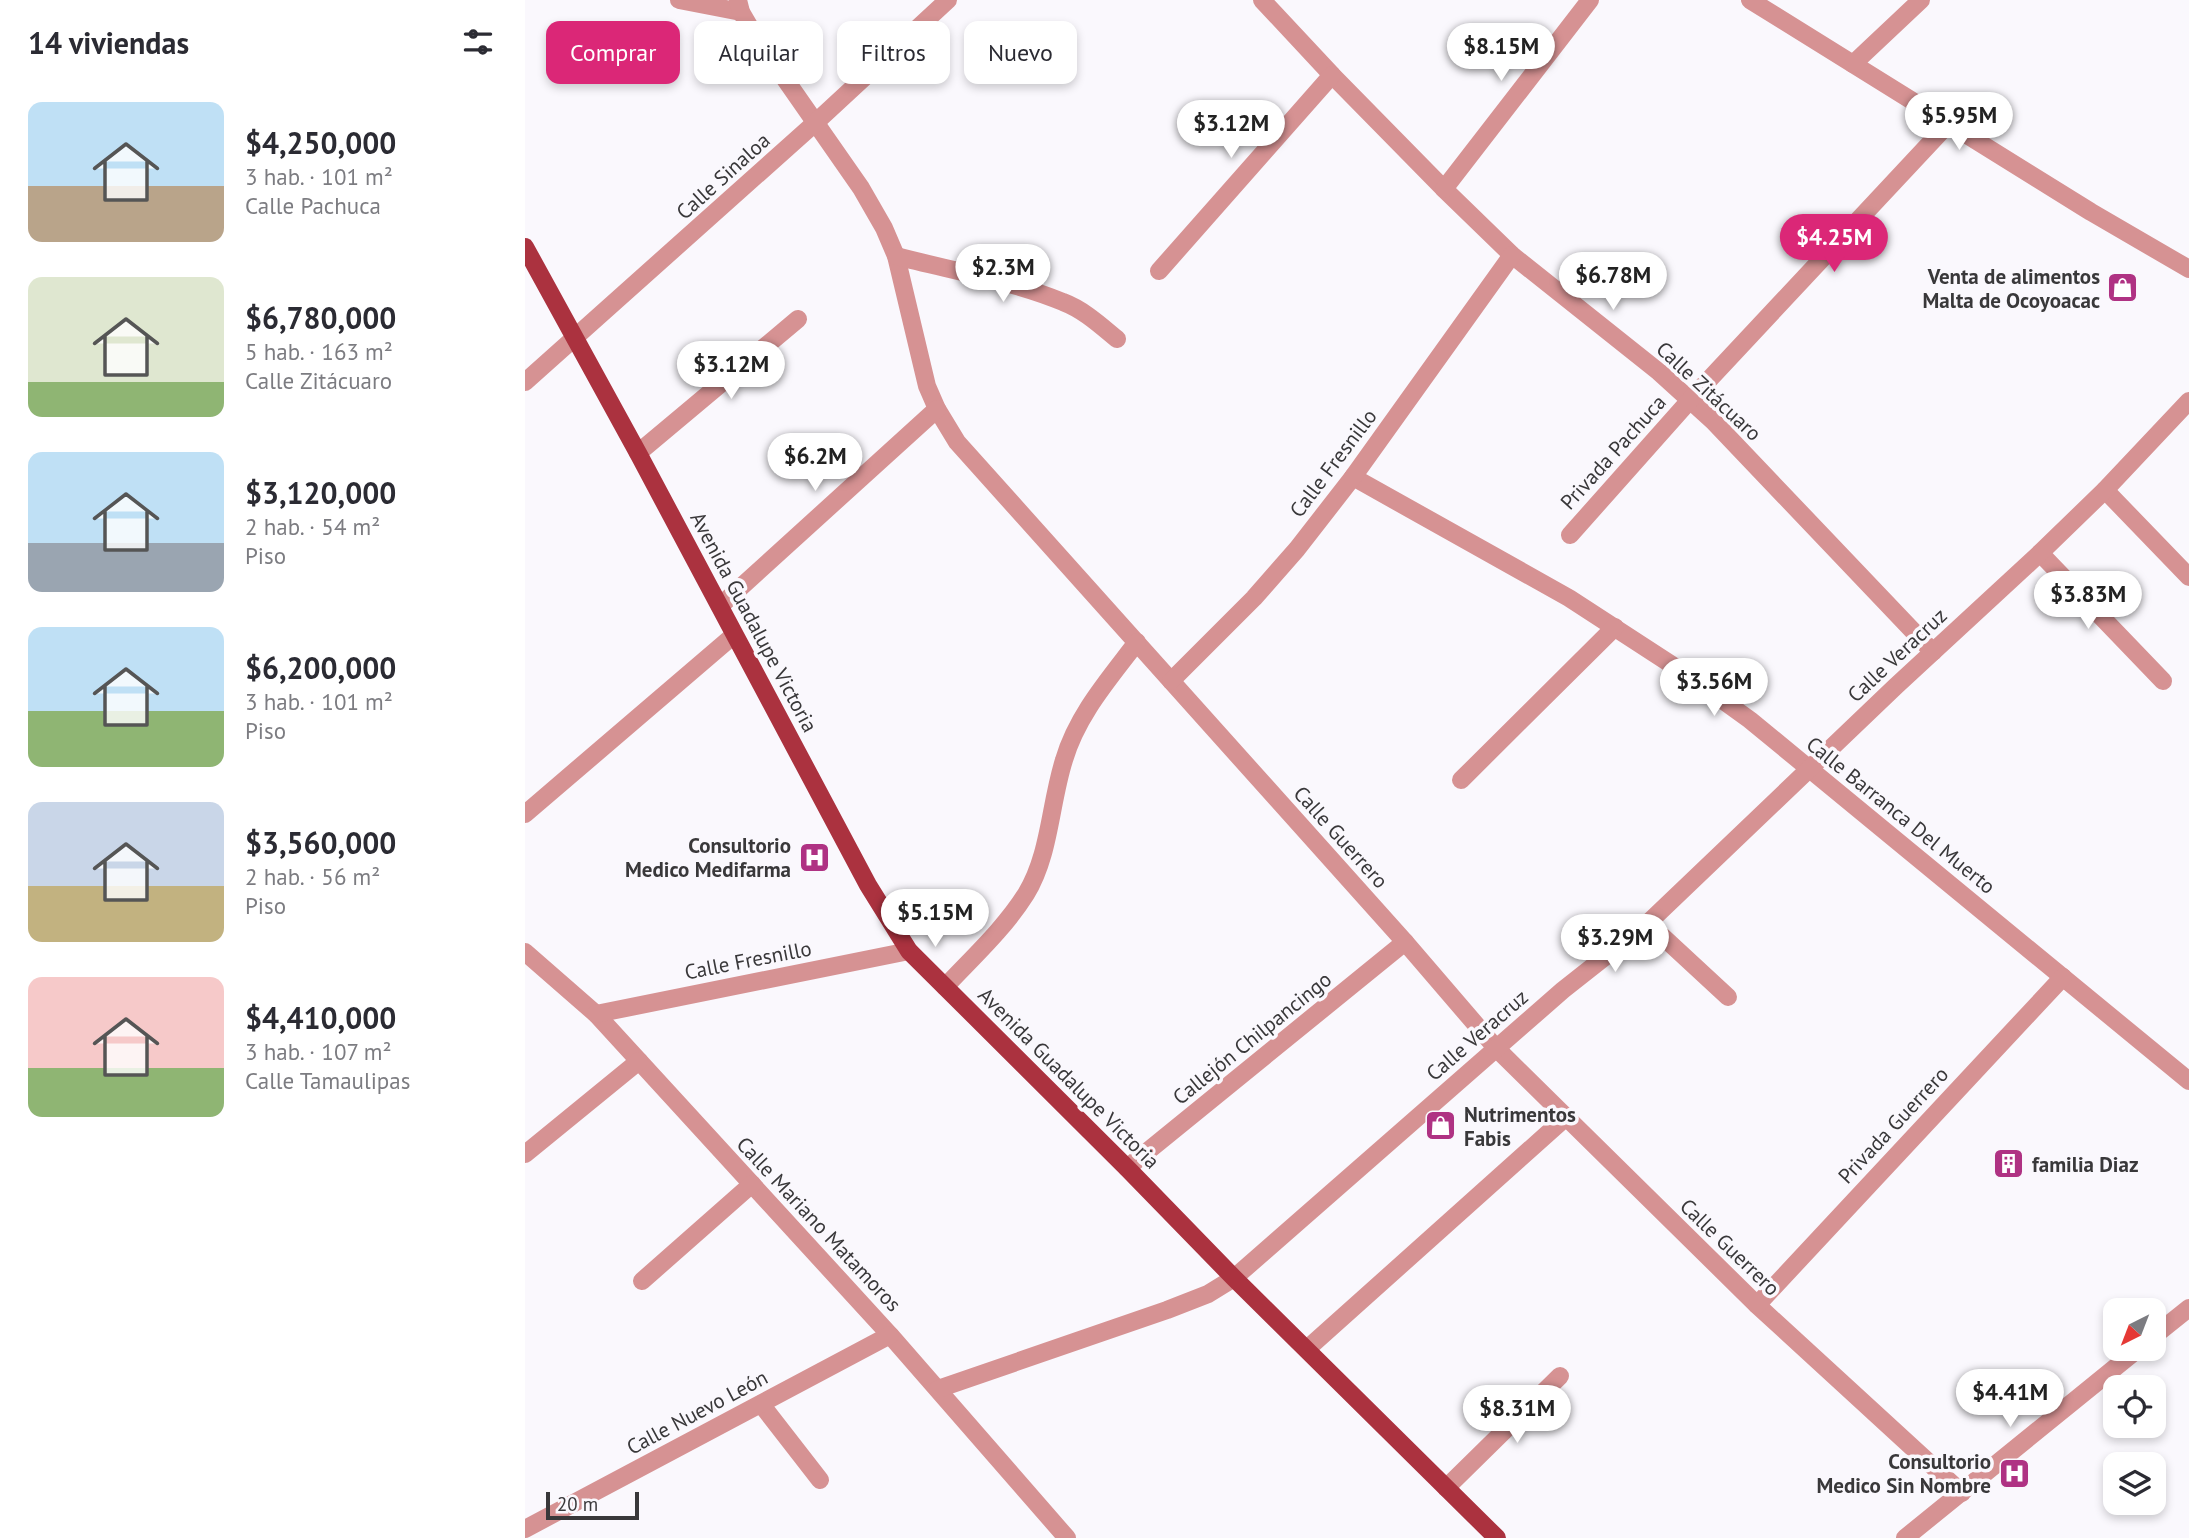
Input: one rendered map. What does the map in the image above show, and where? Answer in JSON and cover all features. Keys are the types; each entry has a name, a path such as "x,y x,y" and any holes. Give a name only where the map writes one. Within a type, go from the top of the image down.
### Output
{"main road":[{"name":"Avenida Guadalupe Victoria","path":"525,247 868,885 909,951 1497,1538"}],"street":[{"path":"679,0 740,6 755,36 815,123"},
{"name":"Calle Sinaloa","path":"525,382 949,0"},
{"name":"Calle Zitácuaro","path":"1262,0 1332,75 1512,255 1691,400 1933,652"},
{"path":"1444,189 1590,0"},
{"path":"1750,0 2091,212 2189,269"},
{"path":"1853,64 1921,0"},
{"path":"1159,271 1332,75"},
{"name":"Calle Guerrero","path":"815,123 861,188 884,228 896,256 927,386 957,442 976,465 1405,942 1496,1048 1757,1305 1962,1493"},
{"name":"Privada Pachuca","path":"1570,535 1691,400 1949,123"},
{"name":"Calle Fresnillo","path":"1171,681 1254,598 1297,549 1353,477 1512,255"},
{"path":"896,256 1028,290 1065,303 1089,316 1117,338"},
{"path":"638,453 798,319"},
{"name":"Calle Veracruz","path":"938,1389 1167,1310 1208,1294 1234,1278 1563,990 1648,923 2040,553 2105,490 2189,401"},
{"path":"720,606 937,409"},
{"name":"Calle Barranca Del Muerto","path":"1353,477 1569,598 1749,720 2189,1081"},
{"path":"2105,490 2189,577"},
{"path":"2040,553 2163,681"},
{"path":"1461,780 1615,627"},
{"path":"525,814 734,635"},
{"path":"945,987 1005,922 1026,894 1041,862 1064,758 1075,731 1090,705 1136,642"},
{"path":"1648,923 1728,997"},
{"name":"Callejón Chilpancingo","path":"1128,1168 1405,942"},
{"name":"Calle Fresnillo","path":"596,1014 909,951"},
{"name":"Calle Mariano Matamoros","path":"525,952 596,1014 890,1335 1067,1538"},
{"name":"Privada Guerrero","path":"1757,1305 2063,977"},
{"path":"525,1154 639,1061"},
{"path":"1307,1349 1565,1118"},
{"path":"642,1281 752,1184"},
{"path":"2167,1326 2189,1308"},
{"name":"Calle Nuevo León","path":"525,1530 890,1335"},
{"path":"1905,1538 2122,1362"},
{"path":"1446,1488 1560,1376"},
{"path":"761,1404 820,1480"}],"place":[{"name":"Venta de alimentos Malta de Ocoyoacac","path":"2123,288"},
{"name":"Consultorio Medico Medifarma","path":"814,857"},
{"name":"Nutrimentos Fabis","path":"1441,1126"},
{"name":"familia Diaz","path":"2009,1164"},
{"name":"Consultorio Medico Sin Nombre","path":"2014,1473"}]}
